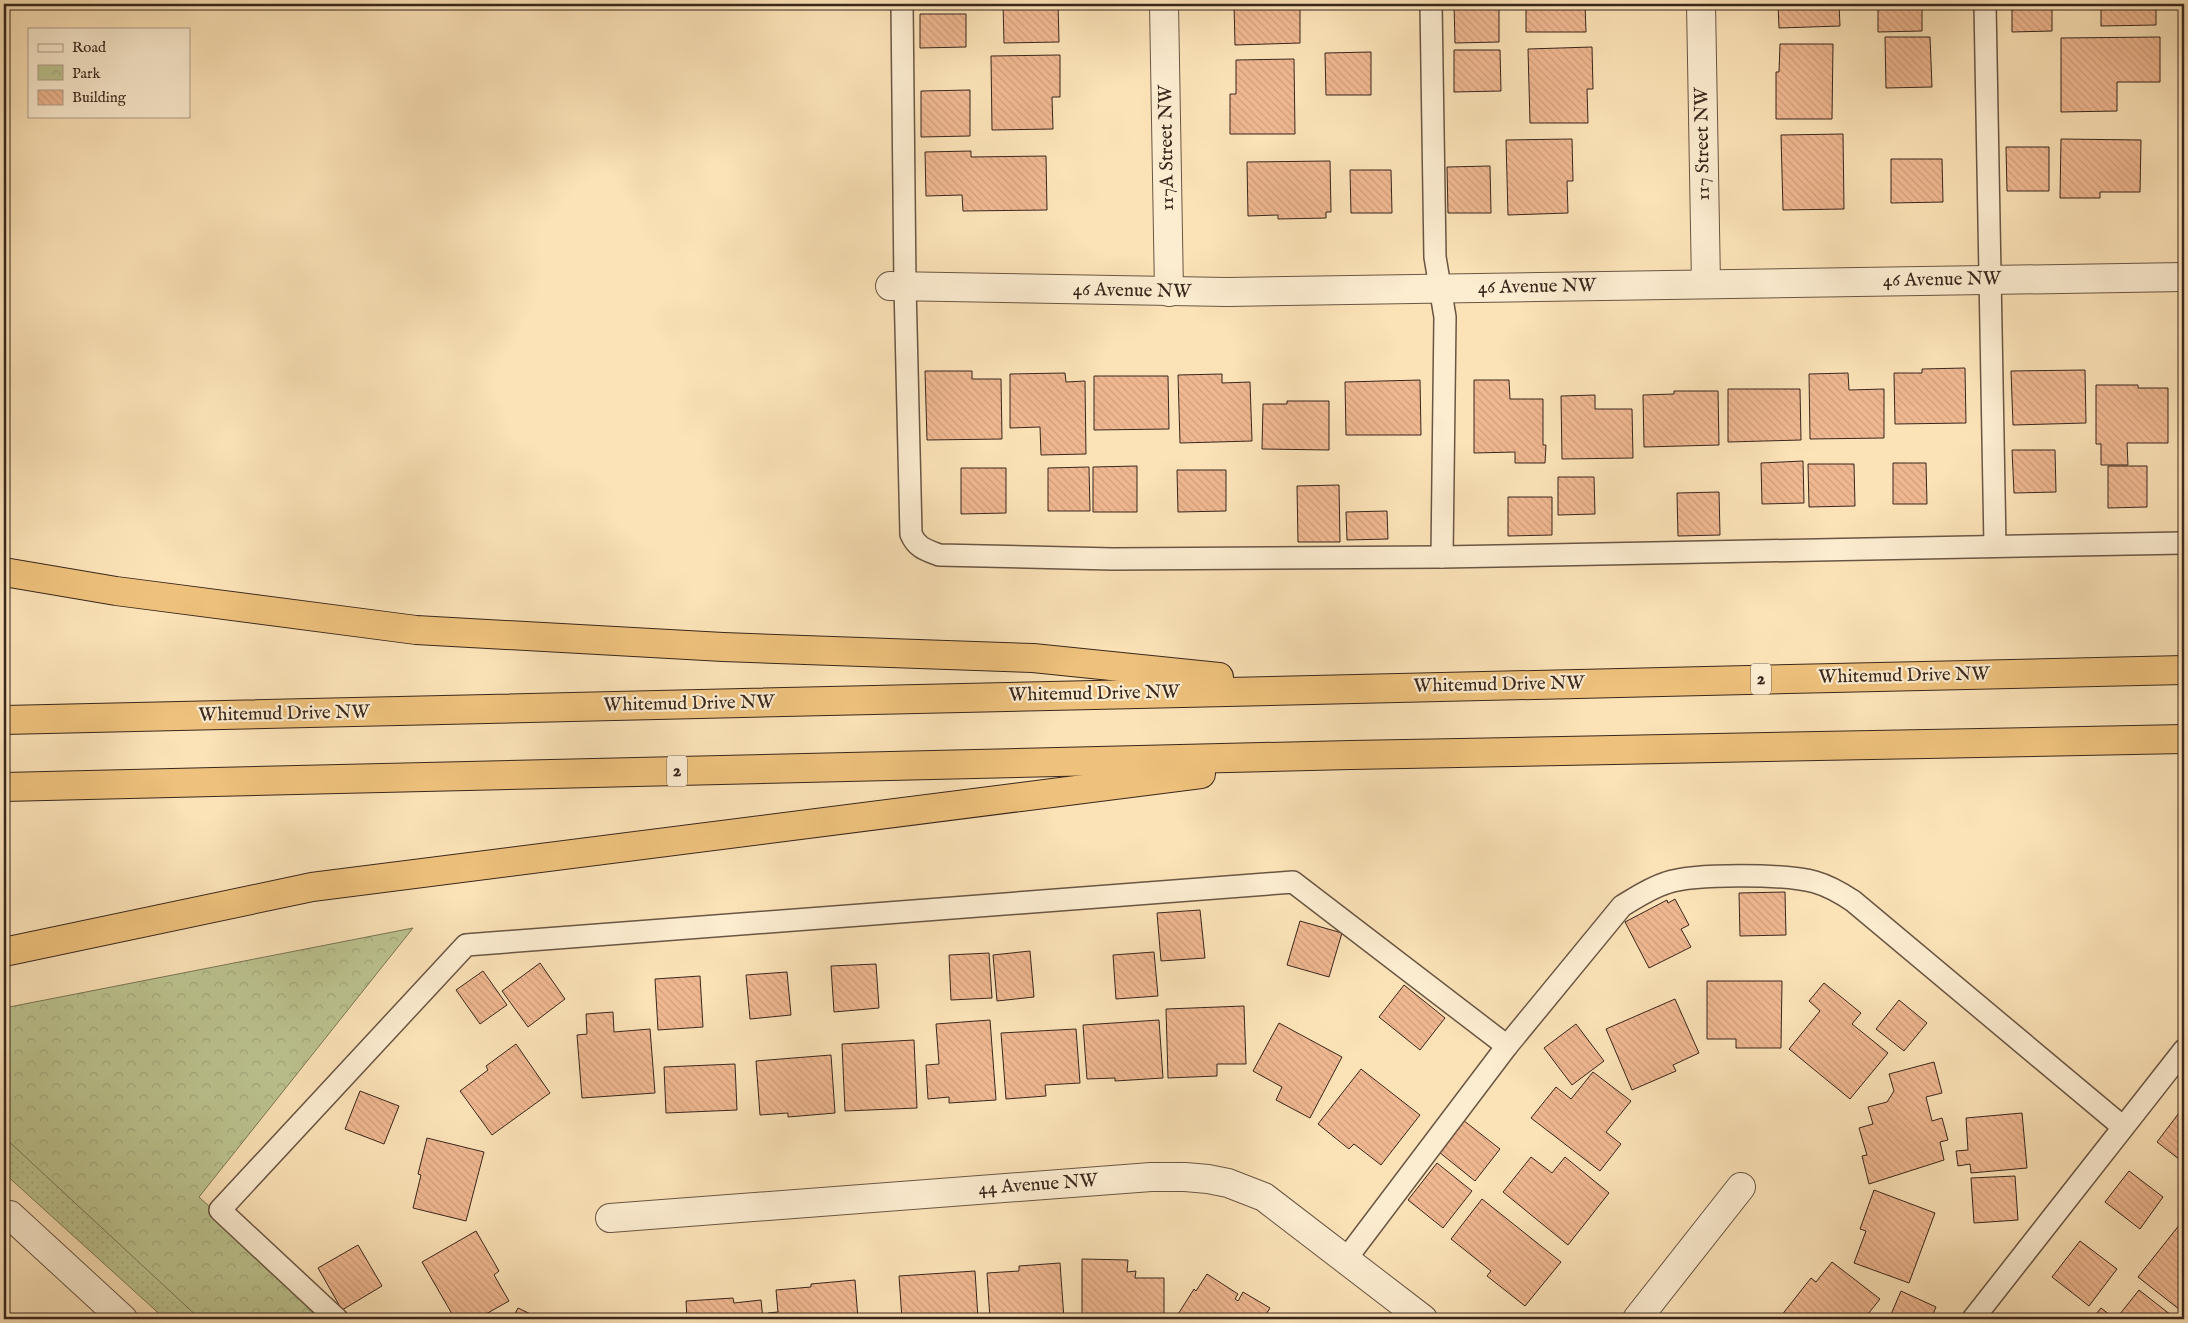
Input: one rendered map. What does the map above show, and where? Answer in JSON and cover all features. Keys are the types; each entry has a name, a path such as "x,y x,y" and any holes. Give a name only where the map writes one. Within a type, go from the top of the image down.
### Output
{"highway":[{"path":"4,572 116,591 416,630 723,647 1032,658 1337,689"},
{"name":"Whitemud Drive NW","path":"4,720 2184,670"},
{"name":"2","path":"4,787 1351,755 2184,739"},
{"path":"4,952 312,887 1351,755"}],"street":[{"name":"117A Street NW","path":"1164,4 1170,292"},
{"name":"117 Street NW","path":"1701,4 1706,284"},
{"name":"46 Avenue NW","path":"897,286 1170,292 2184,276"},
{"name":"44 Avenue NW","path":"610,1218 1151,1177 1185,1177 1228,1183 1264,1197 1423,1319"},
{"path":"1637,1319 1742,1187"},
{"path":"4,1215 10,1215 123,1319"}],"lane":[{"path":"902,4 897,286 911,534 914,542 921,549 939,554 1113,559 1442,557 2184,542"},
{"path":"1431,4 1435,257 1445,317 1442,557"},
{"path":"1986,4 1989,279 1995,546"},
{"path":"1346,1259 1507,1046 1622,906 1644,892 1668,882 1696,877 1786,878 1814,882 1836,891 1853,901 2123,1127"},
{"path":"337,1319 220,1210 466,945 1294,882 1507,1046"},
{"path":"1973,1319 2184,1050"}],"green space":[{"path":"413,928 199,1197 332,1319 200,1319 4,1137 4,1008"},
{"path":"4,1038 313,1319 165,1319 4,1173"}],"building":[{"path":"1003,4 1058,4 1059,42 1004,43"},
{"path":"1234,4 1300,4 1300,43 1235,45"},
{"path":"1454,4 1499,4 1499,42 1455,43"},
{"path":"1526,4 1585,4 1586,32 1526,32"},
{"path":"1778,4 1839,4 1840,26 1779,28"},
{"path":"1878,4 1922,4 1922,31 1878,32"},
{"path":"2012,4 2052,4 2052,31 2012,32"},
{"path":"2101,4 2156,4 2156,25 2101,26"},
{"path":"920,14 966,14 966,47 920,48"},
{"path":"1885,37 1930,37 1932,87 1886,88"},
{"path":"2160,37 2160,82 2117,82 2117,111 2061,112 2061,38"},
{"path":"1780,44 1833,44 1832,119 1776,119 1776,72 1779,72"},
{"path":"1592,47 1593,89 1587,89 1588,123 1530,123 1528,49"},
{"path":"1454,50 1500,50 1501,91 1454,92"},
{"path":"1371,52 1371,95 1326,95 1325,53"},
{"path":"1060,55 1060,97 1052,97 1053,129 992,130 991,56"},
{"path":"1294,59 1295,134 1230,134 1230,94 1236,94 1236,60"},
{"path":"970,90 970,136 921,137 921,91"},
{"path":"1843,134 1844,209 1783,210 1781,135"},
{"path":"1572,139 1573,181 1567,181 1568,213 1508,215 1506,140"},
{"path":"2061,139 2141,140 2140,192 2100,192 2100,198 2060,198"},
{"path":"2006,147 2049,147 2049,191 2007,191"},
{"path":"971,151 971,157 1046,156 1047,210 963,211 962,195 926,196 925,152"},
{"path":"1891,159 1942,159 1943,202 1891,203"},
{"path":"1330,161 1331,212 1326,212 1326,218 1278,219 1278,215 1248,216 1247,162"},
{"path":"1490,166 1491,213 1448,213 1447,167"},
{"path":"1350,170 1391,170 1392,213 1351,213"},
{"path":"1965,368 1966,423 1895,424 1894,373 1922,373 1922,369"},
{"path":"2085,370 2086,423 2013,425 2011,371"},
{"path":"925,371 972,371 972,379 1001,379 1002,439 927,440"},
{"path":"1065,373 1066,382 1085,381 1086,454 1041,455 1040,427 1010,428 1010,374"},
{"path":"1848,373 1849,390 1884,389 1884,438 1810,439 1809,374"},
{"path":"1222,374 1222,383 1250,382 1252,441 1180,443 1178,375"},
{"path":"1094,376 1168,376 1169,429 1094,430"},
{"path":"1420,380 1421,435 1346,435 1345,382"},
{"path":"1474,380 1509,380 1510,399 1543,399 1543,445 1546,445 1545,463 1515,463 1515,452 1474,453"},
{"path":"2096,385 2138,385 2138,388 2168,388 2168,443 2127,443 2128,465 2101,465 2101,444 2096,444"},
{"path":"2180,385 2184,385 2184,446 2180,446"},
{"path":"1728,389 1800,389 1801,440 1728,442"},
{"path":"1674,391 1718,391 1719,445 1644,447 1643,395 1674,394"},
{"path":"1595,395 1595,409 1632,409 1633,458 1562,459 1561,396"},
{"path":"1287,401 1329,401 1329,450 1262,449 1263,404 1287,404"},
{"path":"2012,450 2055,450 2056,492 2014,493"},
{"path":"1803,461 1804,503 1762,504 1761,463"},
{"path":"1893,463 1926,463 1927,504 1893,504"},
{"path":"1808,464 1854,464 1855,506 1809,507"},
{"path":"1137,466 1137,512 1093,512 1093,467"},
{"path":"2108,466 2147,466 2147,507 2108,508"},
{"path":"1089,467 1090,511 1048,511 1048,468"},
{"path":"961,468 1006,468 1006,513 961,514"},
{"path":"1177,470 1226,470 1226,511 1178,512"},
{"path":"1558,477 1594,477 1595,514 1558,515"},
{"path":"1339,485 1340,542 1298,542 1297,486"},
{"path":"1719,492 1720,535 1678,536 1677,493"},
{"path":"1508,497 1552,497 1552,535 1508,536"},
{"path":"1387,511 1388,539 1347,540 1346,512"},
{"path":"1785,892 1786,935 1740,936 1739,893"},
{"path":"1675,899 1689,925 1681,929 1691,947 1649,968 1625,922 1667,900 1668,903"},
{"path":"1200,910 1205,958 1161,961 1157,913"},
{"path":"1300,921 1342,933 1329,977 1287,965"},
{"path":"1030,951 1034,997 997,1001 993,955"},
{"path":"1154,952 1158,996 1116,999 1113,955"},
{"path":"989,953 992,998 951,1000 949,955"},
{"path":"540,963 565,999 528,1027 502,991"},
{"path":"876,964 879,1008 834,1012 831,966"},
{"path":"483,971 507,1005 480,1024 456,990"},
{"path":"787,972 791,1015 750,1019 746,975"},
{"path":"700,976 703,1027 658,1030 655,979"},
{"path":"1707,981 1782,981 1781,1048 1736,1048 1736,1039 1707,1039"},
{"path":"1824,983 1861,1013 1852,1024 1888,1053 1850,1099 1789,1049 1820,1011 1809,1001"},
{"path":"1404,985 1445,1018 1420,1050 1379,1017"},
{"path":"1675,999 1699,1053 1673,1065 1676,1071 1632,1090 1606,1029"},
{"path":"1899,1000 1927,1023 1904,1051 1876,1029"},
{"path":"1244,1006 1246,1064 1217,1064 1217,1076 1168,1078 1166,1009"},
{"path":"613,1012 614,1032 650,1029 655,1093 582,1098 577,1035 587,1034 586,1014"},
{"path":"990,1020 996,1100 949,1103 949,1097 928,1099 926,1065 939,1064 936,1024"},
{"path":"1159,1020 1163,1078 1115,1081 1115,1078 1087,1079 1083,1025"},
{"path":"1279,1023 1342,1057 1310,1118 1276,1100 1282,1087 1253,1071"},
{"path":"1576,1024 1604,1061 1572,1085 1544,1048"},
{"path":"1076,1029 1080,1083 1045,1085 1046,1096 1006,1099 1001,1033"},
{"path":"914,1040 917,1108 845,1111 842,1044"},
{"path":"516,1044 550,1093 492,1135 460,1091 488,1070 486,1066"},
{"path":"831,1055 835,1113 788,1117 788,1113 760,1115 756,1061"},
{"path":"1934,1062 1942,1093 1926,1097 1932,1121 1942,1118 1948,1140 1940,1142 1944,1160 1869,1184 1862,1156 1867,1155 1859,1128 1873,1124 1868,1107 1887,1102 1894,1091 1889,1074"},
{"path":"735,1064 737,1110 666,1113 664,1067"},
{"path":"1361,1069 1420,1115 1381,1165 1354,1144 1349,1149 1318,1124"},
{"path":"1593,1072 1631,1101 1606,1132 1621,1144 1600,1171 1531,1118 1556,1087 1571,1099"},
{"path":"360,1091 399,1106 384,1144 345,1129"},
{"path":"2182,1109 2184,1110 2184,1163 2157,1142"},
{"path":"2022,1113 2027,1168 1971,1173 1970,1164 1958,1166 1956,1151 1968,1150 1966,1118"},
{"path":"1463,1120 1500,1149 1475,1181 1439,1152"},
{"path":"427,1138 484,1152 466,1221 413,1208 421,1175 418,1174"},
{"path":"1531,1157 1552,1173 1565,1157 1609,1193 1568,1245 1503,1192"},
{"path":"1437,1163 1472,1191 1443,1228 1408,1200"},
{"path":"2129,1171 2163,1197 2140,1229 2105,1202"},
{"path":"2015,1176 2018,1220 1974,1223 1971,1178"},
{"path":"1874,1190 1935,1213 1909,1283 1854,1263 1866,1231 1860,1229"},
{"path":"1482,1199 1561,1262 1525,1306 1487,1276 1491,1271 1451,1239"},
{"path":"2184,1219 2184,1313 2138,1277"},
{"path":"476,1231 499,1271 494,1275 509,1301 477,1319 455,1319 422,1262"},
{"path":"2080,1241 2117,1269 2089,1306 2052,1277"},
{"path":"358,1245 382,1286 342,1310 318,1268"},
{"path":"1082,1259 1128,1260 1127,1272 1136,1271 1135,1278 1164,1278 1164,1315 1082,1314"},
{"path":"1832,1262 1880,1299 1864,1319 1785,1319 1781,1316 1811,1278 1816,1282"},
{"path":"1060,1263 1064,1319 990,1319 987,1273 1019,1271 1019,1266"},
{"path":"975,1271 978,1319 902,1319 899,1276"},
{"path":"1207,1274 1238,1294 1235,1299 1238,1301 1243,1292 1270,1308 1263,1319 1175,1319 1194,1289 1196,1291"},
{"path":"855,1280 858,1319 768,1319 768,1313 778,1312 776,1290 811,1287 811,1284"},
{"path":"2139,1290 2176,1319 2116,1319"},
{"path":"1901,1291 1936,1307 1931,1319 1889,1319"},
{"path":"733,1298 734,1303 761,1300 763,1319 687,1319 686,1301"},
{"path":"518,1308 541,1319 512,1319"},
{"path":"2101,1308 2115,1319 2092,1319"}]}
